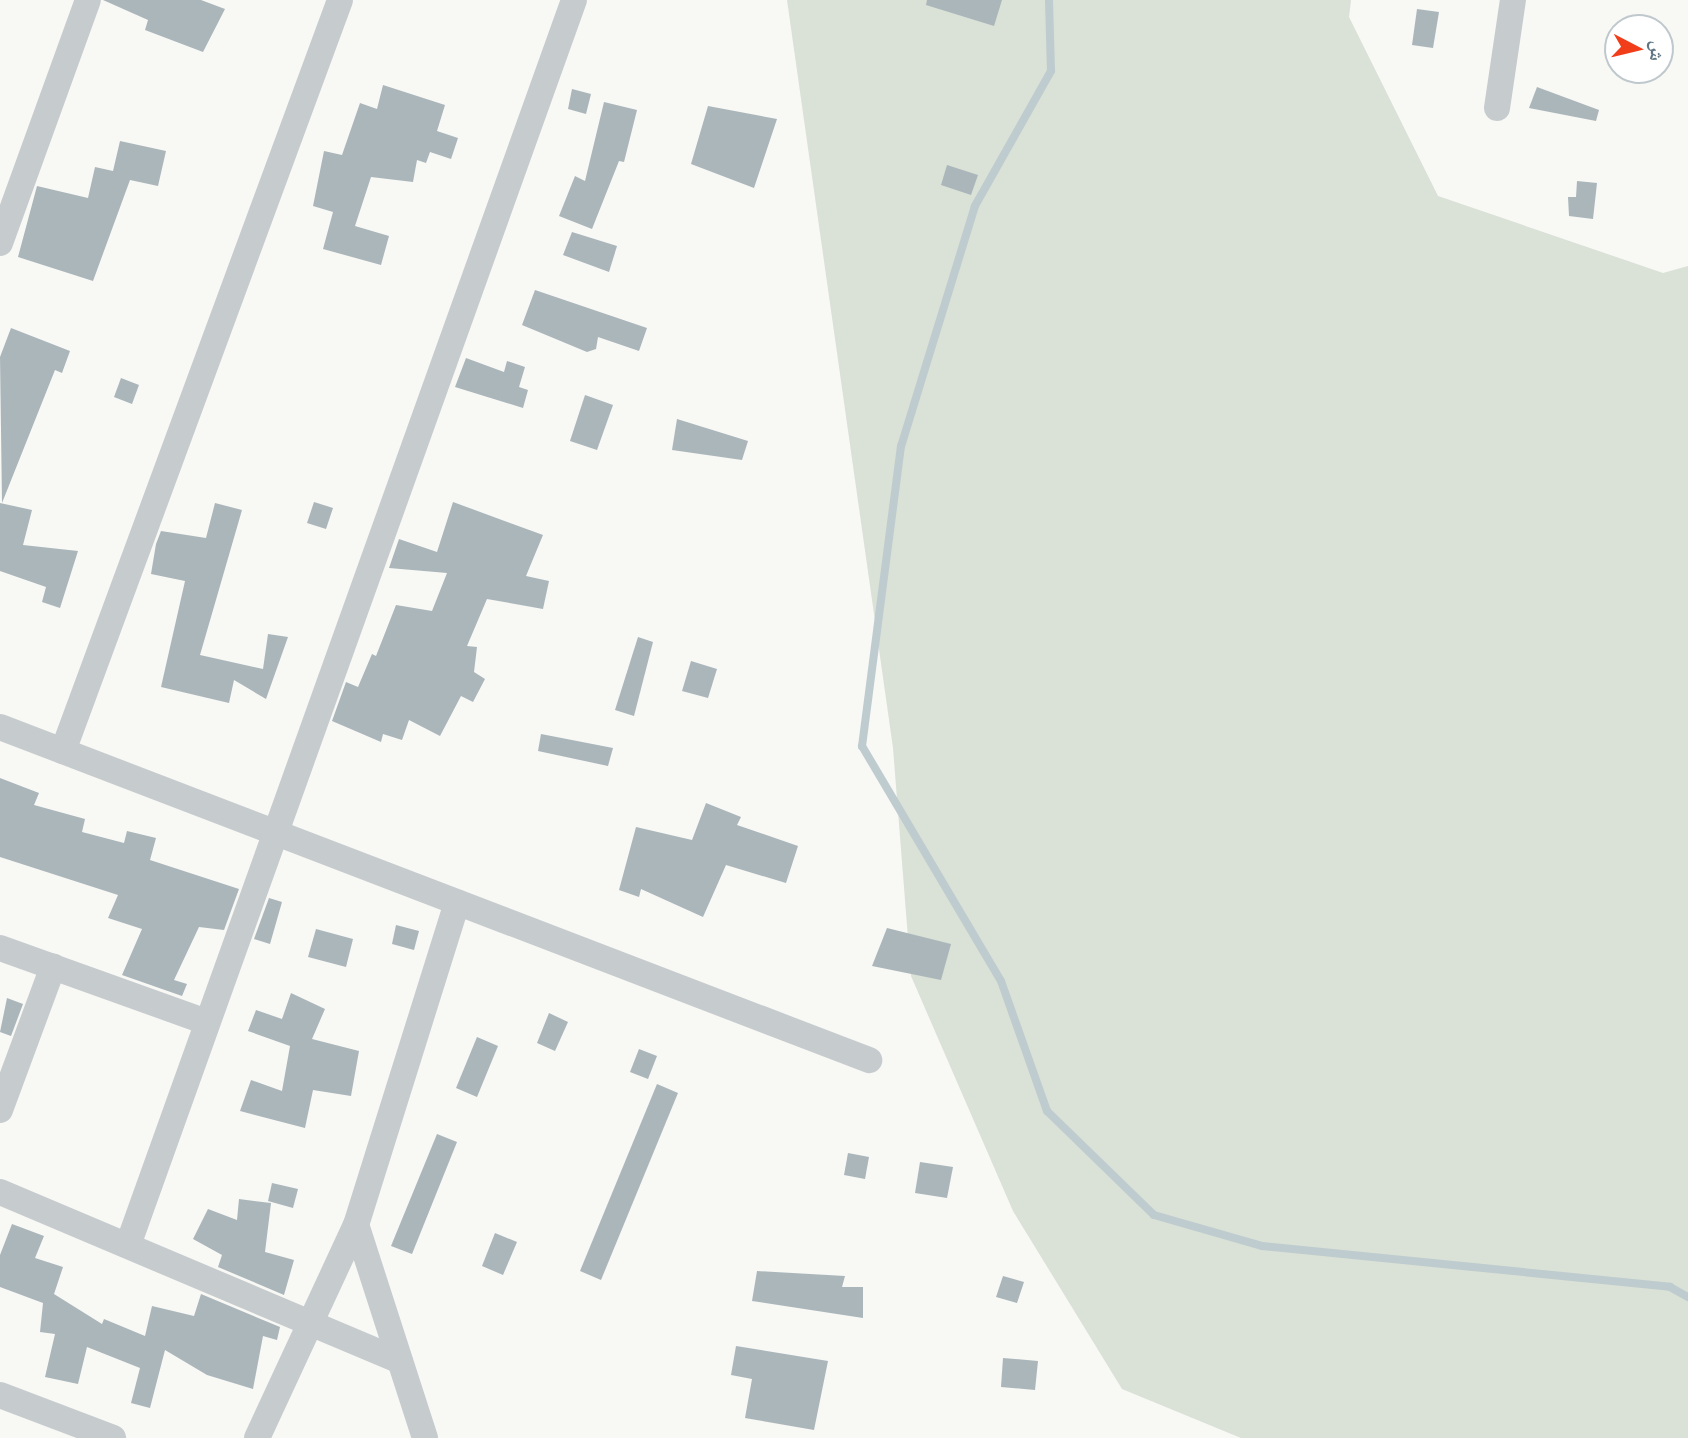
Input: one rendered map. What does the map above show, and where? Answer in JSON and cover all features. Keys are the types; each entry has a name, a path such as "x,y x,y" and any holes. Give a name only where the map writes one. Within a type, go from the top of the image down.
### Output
{"street":[{"path":"0,243 88,0"},
{"path":"63,751 340,0"},
{"path":"128,1245 574,0"},
{"path":"1497,108 1513,0"},
{"path":"0,727 869,1060"},
{"path":"257,1438 356,1225 457,902"},
{"path":"0,948 207,1022"},
{"path":"0,1110 53,967"},
{"path":"0,1192 400,1361"},
{"path":"356,1225 425,1438"},
{"path":"0,1395 113,1438"}],"shaded area":[{"path":"787,0 1351,0 1349,17 1438,196 1663,273 1688,266 1688,1438 1241,1438 1122,1389 1013,1211 911,976 893,748"}],"building":[{"path":"103,0 201,0 225,9 203,52 145,30 148,20"},
{"path":"927,0 1002,0 994,26 926,5"},
{"path":"1417,9 1439,12 1433,48 1412,45"},
{"path":"383,85 445,105 437,131 458,138 451,159 430,152 426,163 417,160 413,182 371,177 355,226 389,236 381,265 323,249 333,212 313,206 324,151 342,155 360,103 377,109"},
{"path":"1537,87 1599,110 1596,121 1529,108"},
{"path":"572,89 591,94 586,114 568,109"},
{"path":"604,102 637,110 624,162 619,161 592,229 559,216 575,176 585,181"},
{"path":"708,106 777,119 754,188 691,164"},
{"path":"120,141 166,151 158,186 130,180 93,281 18,257 37,186 88,198 95,167 113,171"},
{"path":"947,165 978,175 971,195 941,185"},
{"path":"1577,181 1597,183 1593,219 1569,216 1568,197 1576,197"},
{"path":"572,232 617,246 609,272 563,255"},
{"path":"535,290 647,328 639,351 598,337 596,349 587,352 522,325"},
{"path":"11,328 70,351 62,373 55,370 2,503 0,357"},
{"path":"466,358 504,372 507,361 525,367 519,387 528,390 523,408 455,387"},
{"path":"121,378 139,385 132,404 114,397"},
{"path":"585,395 613,405 597,450 570,441"},
{"path":"677,419 748,441 742,460 672,450"},
{"path":"314,502 333,508 326,529 307,523"},
{"path":"453,502 543,535 526,576 549,581 543,609 487,599 467,646 477,647 474,672 485,679 473,702 461,696 440,736 409,720 402,740 383,734 381,742 332,721 346,682 358,687 372,654 376,656 396,605 432,611 447,573 389,568 399,539 437,552"},
{"path":"0,503 32,510 23,545 78,551 60,608 42,602 46,587 0,571"},
{"path":"215,503 242,510 200,655 263,669 268,634 288,637 266,699 234,680 229,703 161,687 185,581 151,574 156,544 161,531 206,538"},
{"path":"638,637 653,642 634,716 615,710"},
{"path":"691,661 717,669 708,698 682,691"},
{"path":"541,734 613,748 608,766 538,751"},
{"path":"0,778 39,793 34,805 85,819 82,832 124,843 127,831 156,838 150,860 239,889 224,930 199,927 174,980 187,984 182,996 122,975 142,929 108,918 118,895 0,857"},
{"path":"706,803 741,817 737,825 798,846 786,883 726,865 703,917 641,889 639,897 619,890 636,827 692,840"},
{"path":"269,898 282,902 270,944 254,939"},
{"path":"396,925 419,931 414,950 392,944"},
{"path":"887,928 951,944 941,980 872,966"},
{"path":"316,929 353,939 346,967 308,957"},
{"path":"291,993 325,1009 312,1039 359,1051 351,1096 313,1090 305,1128 240,1111 251,1080 282,1091 290,1046 248,1031 256,1010 282,1019"},
{"path":"7,998 23,1004 11,1036 0,1032"},
{"path":"549,1013 568,1022 555,1051 537,1043"},
{"path":"477,1037 498,1046 477,1097 456,1088"},
{"path":"639,1049 657,1056 648,1079 630,1072"},
{"path":"657,1084 678,1093 601,1280 580,1271"},
{"path":"437,1134 457,1142 412,1254 391,1246"},
{"path":"848,1153 869,1157 865,1179 844,1175"},
{"path":"920,1162 953,1167 947,1198 915,1193"},
{"path":"272,1183 298,1189 293,1208 268,1201"},
{"path":"239,1199 271,1203 265,1252 294,1260 284,1295 218,1267 222,1255 193,1239 208,1209 237,1220"},
{"path":"12,1224 44,1236 35,1258 63,1267 54,1294 102,1324 104,1319 145,1336 152,1306 194,1316 201,1294 280,1327 277,1340 263,1336 253,1389 207,1375 165,1350 150,1408 131,1403 140,1368 87,1347 78,1384 45,1377 55,1334 40,1332 43,1303 0,1287 0,1255"},
{"path":"495,1233 517,1242 503,1275 482,1266"},
{"path":"757,1271 845,1276 842,1287 863,1287 863,1318 752,1301"},
{"path":"1003,1276 1024,1282 1017,1303 996,1297"},
{"path":"736,1346 828,1361 814,1430 745,1418 752,1379 731,1375"},
{"path":"1003,1358 1038,1361 1035,1390 1001,1387"}],"waterway":[{"path":"1049,0 1051,71 975,206 901,446 862,746 1001,981 1047,1111 1154,1215 1262,1246 1670,1287 1688,1297"}]}
